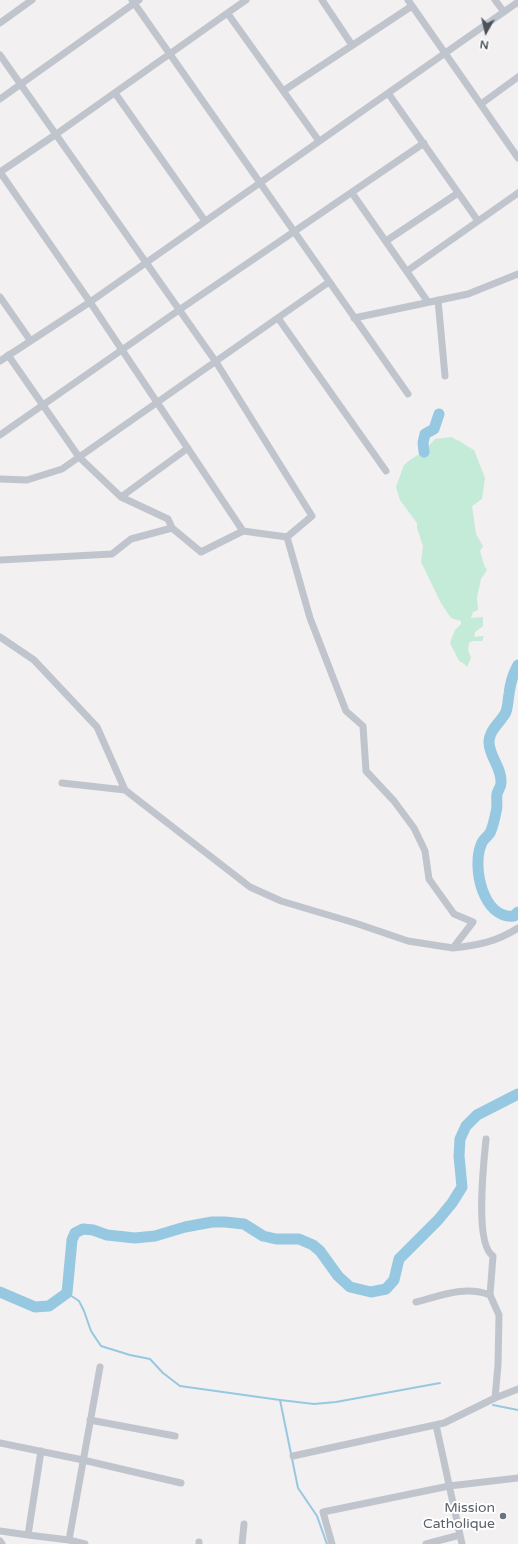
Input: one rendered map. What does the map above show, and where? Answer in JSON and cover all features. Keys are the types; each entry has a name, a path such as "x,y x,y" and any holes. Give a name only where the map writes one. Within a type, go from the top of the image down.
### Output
{"street":[{"path":"0,23 32,0"},
{"path":"243,531 90,302 0,172 246,0"},
{"path":"322,0 352,45"},
{"path":"495,0 504,12"},
{"path":"0,99 135,1 170,54 408,394"},
{"path":"0,361 90,302 518,2"},
{"path":"283,91 352,45 410,3 518,158"},
{"path":"228,14 319,141"},
{"path":"0,55 216,362 312,516 287,537 243,531 201,552 172,528 168,519 121,497 79,457 8,355"},
{"path":"481,104 518,77"},
{"path":"115,93 205,222"},
{"path":"388,93 478,221"},
{"path":"0,435 179,310 295,233 424,143"},
{"path":"386,241 458,192"},
{"path":"352,193 428,302"},
{"path":"407,271 518,193"},
{"path":"354,318 468,294 518,274"},
{"path":"0,479 28,480 62,469 329,282"},
{"path":"0,296 30,340"},
{"path":"438,300 445,376"},
{"path":"278,318 386,471"},
{"path":"121,497 188,448"},
{"path":"0,560 112,554 131,539 172,528"},
{"path":"287,537 310,618 346,711 363,726 366,771 394,801 414,828 425,851 429,879 454,914 473,922 453,948"},
{"path":"0,637 34,660 97,727 125,790 250,887 281,901 355,923 408,941 453,948 475,945 502,938 518,928"},
{"path":"62,783 125,790"},
{"path":"486,1139 482,1195 483,1236 489,1253 493,1256 494,1261 491,1270 490,1295 499,1315 498,1365 495,1398"},
{"path":"416,1302 455,1291 481,1291 490,1295"},
{"path":"69,1540 100,1367"},
{"path":"293,1456 436,1425 460,1416 495,1398 518,1389"},
{"path":"90,1420 175,1436"},
{"path":"436,1425 462,1544"},
{"path":"0,1443 83,1460 181,1484"},
{"path":"28,1535 41,1451"},
{"path":"332,1544 323,1512 449,1486 518,1478"},
{"path":"242,1544 244,1524"},
{"path":"0,1531 69,1540 85,1544"},
{"path":"426,1544 460,1535"}],"green space":[{"path":"452,437 474,450 485,478 482,499 472,506 476,534 483,546 480,551 487,570 481,579 477,597 478,610 473,612 471,618 483,617 483,626 475,632 474,637 484,636 482,641 472,641 469,643 468,650 471,658 467,667 459,661 450,643 455,630 461,624 461,621 451,618 441,603 421,562 423,546 417,528 417,523 400,500 396,487 404,465 424,451 435,439"}],"waterway":[{"path":"424,452 423,443 425,434 434,429 439,414"},
{"path":"518,665 509,690 506,712 489,739 491,753 500,773 501,786 497,794 497,808 493,823 490,833 483,840 478,866 482,890 494,909 503,915 514,916 518,912"},
{"path":"0,1292 35,1307 49,1306 67,1293 72,1240 75,1233 83,1229 93,1230 107,1235 135,1238 155,1236 185,1227 212,1222 244,1224 263,1236 276,1239 299,1239 313,1245 320,1251 338,1276 350,1287 371,1292 386,1289 394,1280 399,1259 438,1220 452,1203 462,1187 459,1156 460,1139 466,1126 477,1115 518,1094"},
{"path":"67,1293 79,1301 91,1331 101,1346 130,1355 150,1359 163,1373 180,1386 314,1404 336,1402 440,1383"},
{"path":"280,1400 298,1488 317,1516 327,1544"},
{"path":"493,1405 518,1410"}],"place":[{"name":"Mission Catholique","path":"503,1516"}]}
